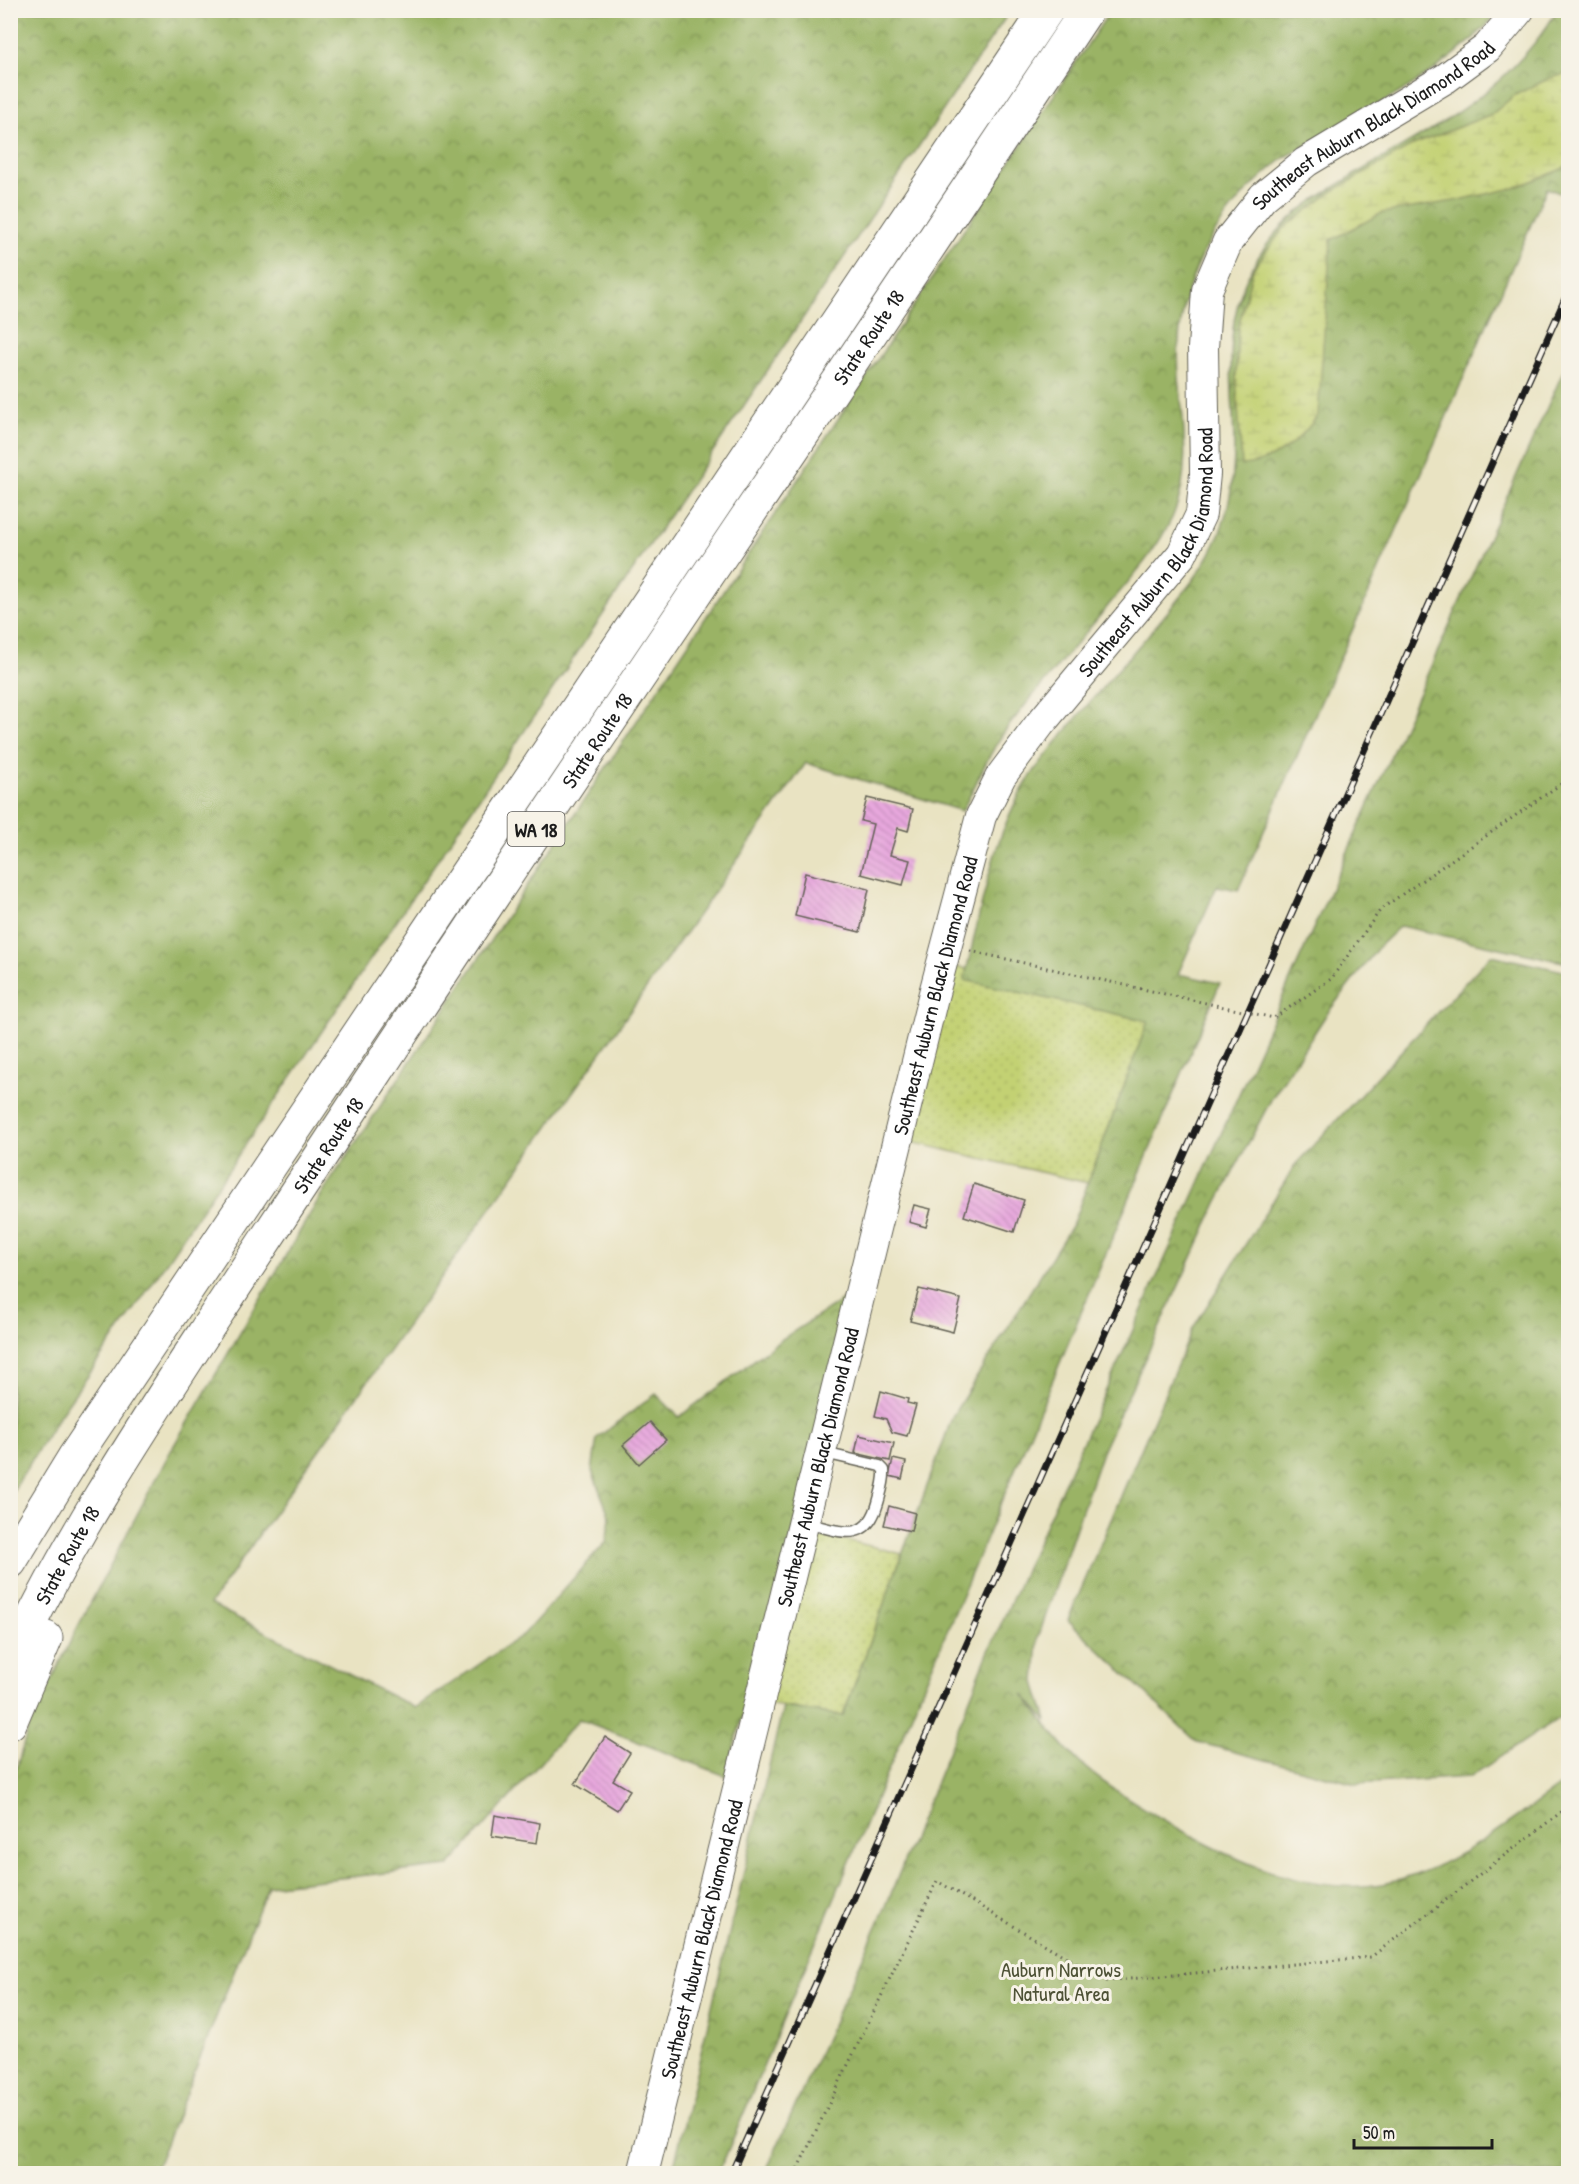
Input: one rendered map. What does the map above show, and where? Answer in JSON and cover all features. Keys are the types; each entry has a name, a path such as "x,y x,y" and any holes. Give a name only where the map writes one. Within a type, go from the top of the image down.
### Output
{"highway":[{"name":"State Route 18","path":"10,1562 75,1456 1047,10"},
{"name":"State Route 18","path":"10,1664 36,1609 80,1527 161,1399 578,765 905,284 1087,10"},
{"path":"10,1723 44,1642 104,1528 161,1399"}],"main road":[{"name":"Southeast Auburn Black Diamond Road","path":"643,2174 820,1453 981,816 1001,776 1040,724 1182,554 1201,514 1205,474 1203,348 1207,290 1228,241 1263,197 1306,162 1446,78 1486,48 1519,10"}],"lane":[{"path":"804,1522 850,1533 863,1530 874,1516 885,1476 880,1466 820,1453"}],"path":[{"path":"947,946 1274,1018 1331,980 1381,909 1569,779"},
{"path":"795,2174 937,1881 1107,1981 1371,1957 1569,1807"}],"green space":[{"path":"11,10 1010,11 134,1310 59,1416 11,1494"},
{"path":"1110,11 1499,11 1479,33 1428,74 1284,158 1237,202 1218,227 1191,283 1183,313 1179,344 1179,377 1185,447 1183,482 1173,516 1153,550 1137,571 1008,727 989,757 962,811 806,763 210,1604 415,1708 524,1634 606,1542 610,1518 592,1471 597,1438 656,1394 679,1417 782,1339 861,1288 726,1776 579,1719 449,1866 268,1886 154,2174 11,2173 10,1789 29,1726 74,1634 170,1452 323,1192"},
{"path":"1557,11 1568,11 1567,196 1547,188 1238,890 1217,886 1178,974 1220,983 724,2160 716,2173 672,2174 783,1707 843,1716 953,1415 1073,1223 1148,1021 964,980 990,872 1008,819 1020,794 1049,751 1183,594 1200,570 1220,532 1230,493 1234,456 1232,345 1237,309 1249,273 1273,237 1292,217 1313,201 1444,122 1493,85 1516,64"},
{"path":"1568,74 1568,164 1562,169 1514,188 1382,213 1331,240 1318,415 1303,434 1276,455 1242,465 1236,379 1238,328 1253,269 1284,228 1333,191 1413,145 1492,114 1515,95 1552,77"},
{"name":"Auburn Narrows Natural Area","path":"1568,361 1568,963 1400,926 1380,945 1326,1015 1272,1098 1217,1203 1102,1452 1038,1638 1035,1682 1047,1721 1023,1694 1071,1754 1116,1790 1186,1833 1249,1864 1316,1883 1350,1886 1384,1884 1418,1874 1477,1844 1568,1780 1568,2173 765,2173 886,1906 988,1653"},
{"path":"1491,955 1568,972 1568,1712 1470,1777 1356,1784 1197,1742 1068,1620 1193,1328 1296,1164"},
{"path":"942,962 1149,1021 1088,1183 898,1139"},
{"path":"802,1529 902,1554 843,1716 759,1703"}],"building":[{"path":"867,798 913,809 908,831 898,828 890,855 910,860 903,885 861,874 873,824 861,821"},
{"path":"805,873 869,889 860,932 795,916"},
{"path":"974,1184 1024,1200 1014,1232 964,1216"},
{"path":"914,1205 931,1209 926,1227 909,1222"},
{"path":"919,1289 961,1299 953,1332 910,1321"},
{"path":"881,1391 908,1399 907,1403 916,1405 907,1436 892,1432 886,1419 875,1416"},
{"path":"650,1422 666,1440 639,1464 623,1445"},
{"path":"859,1435 894,1443 890,1461 855,1453"},
{"path":"893,1459 906,1462 902,1479 889,1476"},
{"path":"889,1506 915,1513 911,1531 884,1525"},
{"path":"605,1737 630,1753 613,1780 630,1790 617,1810 575,1784"},
{"path":"495,1815 540,1823 537,1843 492,1836"}],"railway":[{"path":"731,2174 1568,292"}]}
